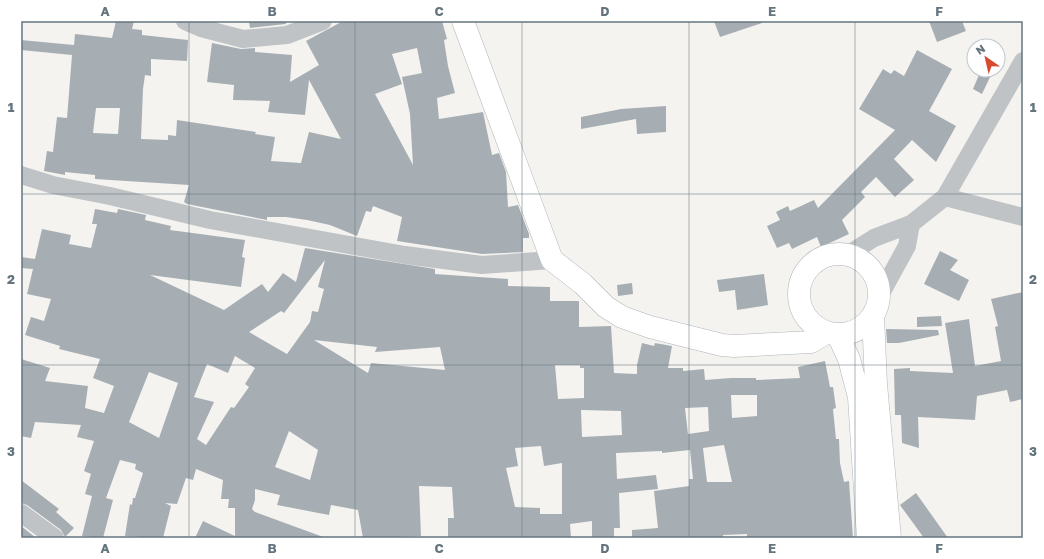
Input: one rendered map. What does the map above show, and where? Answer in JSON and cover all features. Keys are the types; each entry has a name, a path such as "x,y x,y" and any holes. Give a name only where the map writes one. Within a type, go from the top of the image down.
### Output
{"main road":[{"path":"462,21 552,260 583,284 606,307 622,317 639,324 722,345 778,343 797,344 811,342 832,334 851,333 863,326 876,306"},
{"path":"868,538 859,397 848,359 832,334 808,321 802,312 799,302 798,290 806,270 815,262 824,257 835,254 846,255 860,260 871,269 878,282 876,306 876,384 890,538"},
{"path":"778,343 802,312"}],"street":[{"path":"186,21 202,28 243,39 287,35 323,21"},
{"path":"846,255 874,238 911,224 945,197 1023,61"},
{"path":"21,175 53,185 110,196 210,220 405,255 482,265 552,260"},
{"path":"945,197 1023,217"},
{"path":"876,306 907,246 911,224"},
{"path":"21,513 55,538"}],"building":[{"path":"116,21 134,21 132,29 142,30 142,35 188,40 187,61 151,59 151,76 145,75 143,89 141,139 168,140 168,135 176,136 177,120 256,132 255,134 275,137 271,161 301,163 309,132 341,139 309,80 305,115 268,112 270,101 233,100 234,85 207,82 212,43 241,49 255,48 255,52 292,55 290,82 319,65 306,41 343,21 442,21 447,39 444,40 448,66 455,93 437,98 439,119 483,112 492,155 499,153 506,172 508,207 518,205 529,234 529,238 523,238 523,252 482,254 397,241 402,217 373,206 371,212 366,211 357,236 330,225 307,220 286,217 267,217 267,220 187,204 184,202 189,185 95,179 95,175 65,172 65,175 44,171 47,151 53,152 57,117 67,118 72,55 21,50 21,40 74,45 75,34 112,38","holes":["417,48 422,73 402,77 410,114 413,165 375,94 402,84 392,54","96,108 120,108 118,134 93,133"]},
{"path":"249,21 285,21 286,24 250,28"},
{"path":"714,21 762,21 762,23 720,37"},
{"path":"929,21 962,21 966,31 937,42"},
{"path":"917,50 952,69 929,111 956,126 936,162 912,140 894,159 914,180 895,197 876,177 861,192 865,197 842,220 849,234 821,247 817,237 792,249 789,243 777,248 767,226 780,220 776,212 788,206 790,211 814,200 818,208 895,130 859,109 883,69 891,74 894,70 904,76"},
{"path":"978,78 990,78 982,94 973,89"},
{"path":"666,106 666,132 637,134 636,119 581,129 581,117 621,109"},
{"path":"95,209 117,213 118,209 146,215 145,220 171,226 170,230 245,240 242,257 245,258 241,287 150,275 224,310 262,284 268,292 283,273 296,282 305,248 435,269 435,274 508,279 508,286 550,287 550,301 579,301 579,327 611,326 614,373 637,374 637,365 642,343 654,346 655,343 672,346 668,368 683,368 683,371 704,369 705,380 731,378 756,378 756,380 800,378 798,367 825,361 830,387 833,387 836,408 833,409 836,439 839,439 840,463 844,482 849,481 853,538 747,538 747,534 723,535 723,538 632,538 632,530 658,528 654,491 689,486 689,479 693,479 690,450 662,453 662,451 616,453 617,479 656,475 658,489 619,493 620,528 614,528 614,538 592,538 592,521 570,524 571,538 448,538 448,518 454,518 452,487 419,486 421,536 363,538 358,510 331,505 329,515 277,505 280,495 255,489 255,500 252,509 255,512 326,538 195,538 203,521 235,536 235,508 228,508 229,499 221,499 223,480 196,469 193,480 186,478 177,504 165,503 171,506 163,538 125,536 130,504 132,505 133,498 135,498 143,473 135,469 136,464 120,460 106,498 113,500 103,538 82,536 92,496 85,494 91,474 84,471 94,441 77,437 81,425 35,422 31,438 21,436 21,359 50,368 45,381 88,386 85,408 104,413 114,386 93,378 100,359 59,349 60,346 25,335 31,317 44,321 51,299 27,294 33,269 21,268 21,257 35,259 42,229 71,235 69,244 91,248 97,224 92,224","holes":["325,260 318,287 324,289 318,312 312,311 310,322 287,354 249,332 281,311 284,313","314,340 377,347 375,352 440,347 445,370 371,363 368,373","235,356 255,368 245,384 249,387 234,408 231,407 206,445 197,439 214,402 194,397 207,364 228,373","555,365 580,365 580,368 584,368 584,398 558,399","149,372 178,383 159,438 129,422","731,395 757,395 757,416 732,418","708,407 709,431 688,434 685,408","581,410 621,411 622,435 582,437","289,431 318,450 310,480 275,467","724,445 732,482 707,482 703,448","541,446 544,466 562,463 562,514 540,514 540,508 515,507 506,468 518,466 515,448"]},
{"path":"940,251 958,260 950,270 969,280 959,301 924,284"},
{"path":"764,274 768,305 737,310 735,290 719,292 717,280"},
{"path":"632,283 633,294 618,296 617,285"},
{"path":"1023,292 1023,399 1010,402 1007,390 977,396 975,420 918,417 919,448 902,443 901,415 895,415 894,369 910,368 910,371 953,373 945,323 969,319 975,366 1001,361 995,327 998,326 991,299"},
{"path":"941,316 942,326 917,327 917,317"},
{"path":"886,329 938,330 939,335 899,343 887,343"},
{"path":"21,480 59,509 56,512 74,528 65,537 61,530 27,505 21,503"},
{"path":"916,493 948,538 924,538 900,505"},
{"path":"21,526 35,537 35,538 21,538"}]}
